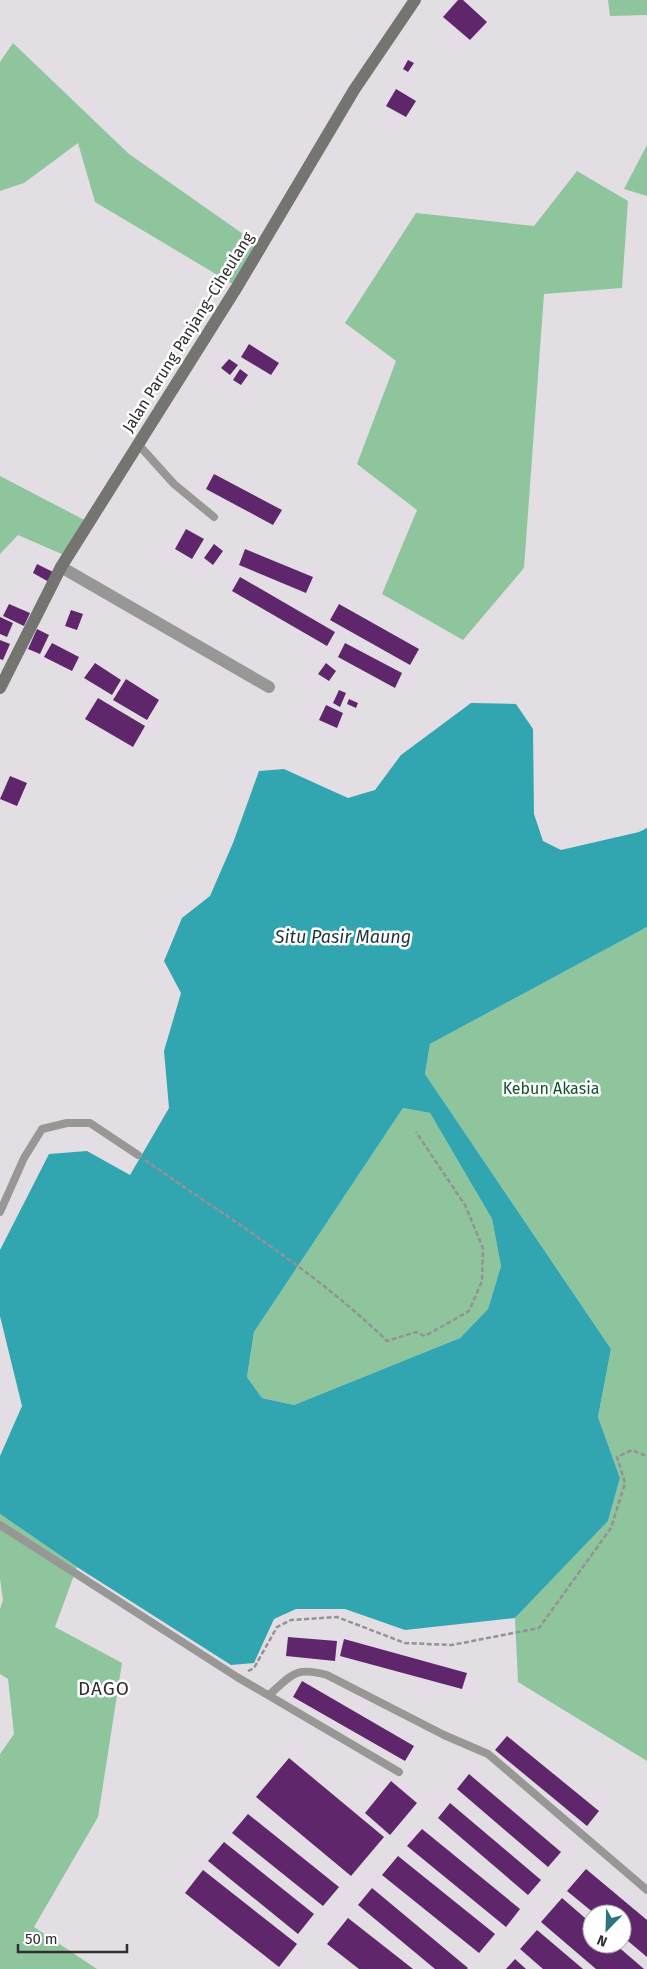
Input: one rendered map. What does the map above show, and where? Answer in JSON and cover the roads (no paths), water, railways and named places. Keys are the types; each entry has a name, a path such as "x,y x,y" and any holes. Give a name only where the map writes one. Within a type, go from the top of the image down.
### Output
{"street":[{"name":"Jalan Parung Panjang–Ciheulang","path":"0,688 61,567 237,286 354,90 415,0"},
{"path":"61,567 269,687"}],"lane":[{"path":"138,443 174,484 214,517"},
{"path":"0,1212 24,1158 42,1129 67,1123 90,1123 138,1155"},
{"path":"0,1525 237,1677 399,1772"},
{"path":"269,1695 295,1673 312,1671 327,1675 444,1735 488,1754 647,1890"}],"water":[{"name":"Situ Pasir Maung","path":"471,703 516,704 533,729 534,814 543,841 561,850 639,832 647,828 647,927 430,1044 425,1074 611,1349 598,1417 620,1478 608,1521 515,1618 405,1630 345,1609 296,1609 274,1619 254,1663 231,1665 77,1567 0,1514 0,1456 22,1406 0,1316 0,1250 49,1154 87,1151 130,1175 169,1108 164,1051 181,993 164,961 182,918 210,896 233,843 259,771 284,769 348,798 375,790 401,755","holes":["403,1108 430,1113 492,1219 501,1266 488,1309 460,1338 294,1405 262,1398 247,1377 254,1332"]}],"district":[{"name":"DAGO","path":"104,1688"}],"park label":[{"name":"Kebun Akasia","path":"551,1088"}]}
